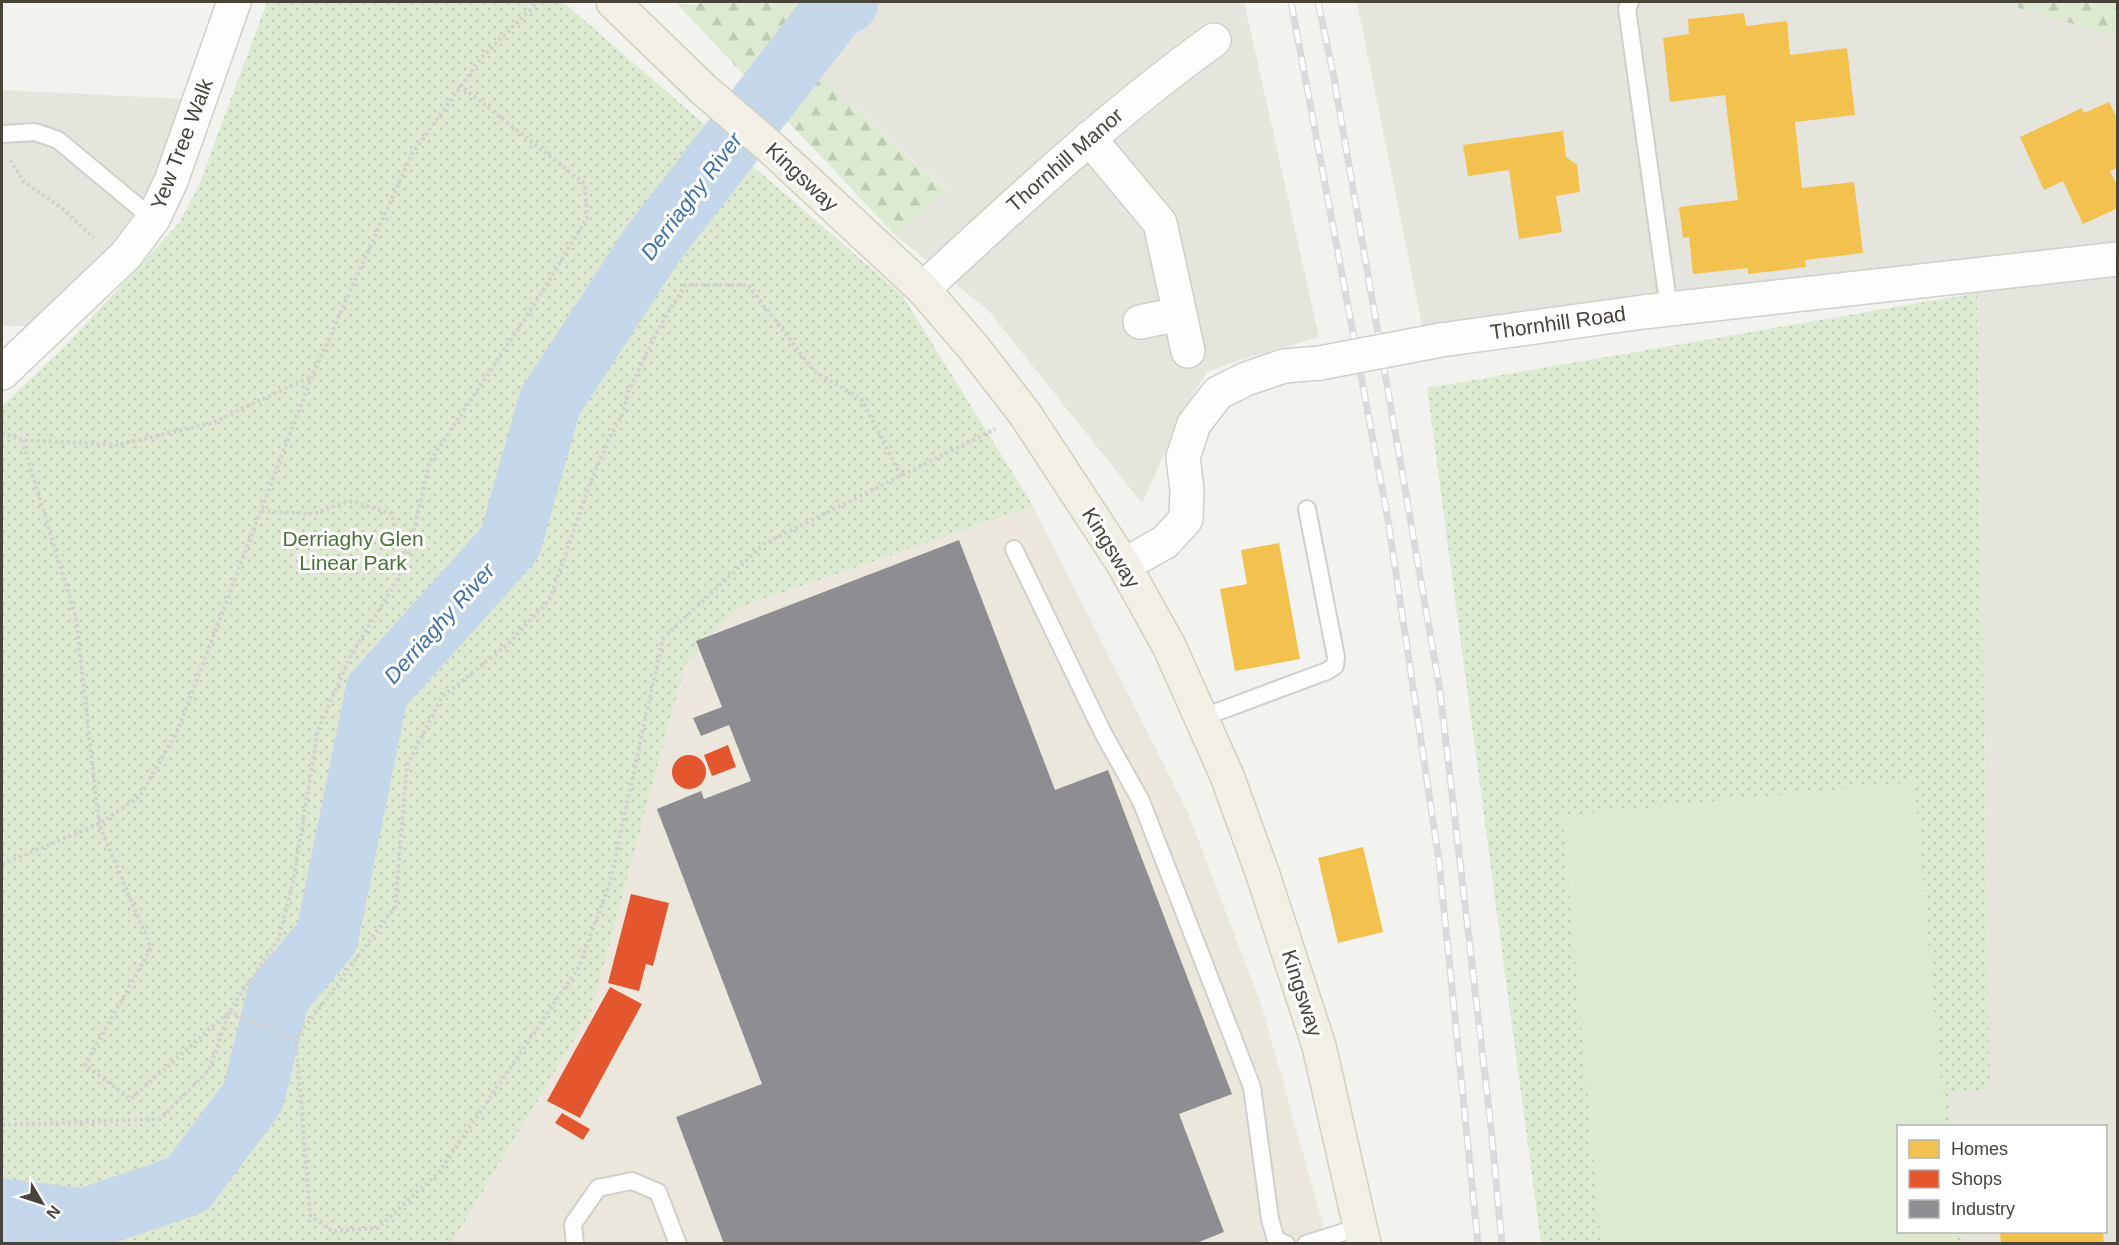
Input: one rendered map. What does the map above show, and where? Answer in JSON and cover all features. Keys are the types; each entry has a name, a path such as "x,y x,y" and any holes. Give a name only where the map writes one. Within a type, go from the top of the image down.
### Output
{"main road":[{"name":"Kingsway","path":"613,2 703,89 769,146 923,289 973,347 1025,414 1124,565 1169,646 1227,776 1262,872 1319,1046 1362,1235"}],"street":[{"name":"Yew Tree Walk","path":"2,373 126,255 153,219 171,182 234,2"},
{"name":"Thornhill Manor","path":"923,289 1089,138 1162,78 1214,40"},
{"path":"1089,138 1160,223 1188,351"},
{"name":"Thornhill Road","path":"1124,565 1165,542 1186,519 1187,490 1183,457 1194,424 1218,393 1246,378 1284,366 1320,363 1441,340 1669,309 2118,259"},
{"path":"1140,322 1180,314"}],"lane":[{"path":"1630,2 1627,9 1669,309"},
{"path":"2,134 35,132 58,140 153,219"},
{"path":"1201,718 1335,666 1336,657 1307,509"},
{"path":"1014,549 1103,733 1141,801 1252,1087 1270,1219 1278,1242"},
{"path":"575,1244 573,1224 598,1188 632,1181 658,1192 678,1244"},
{"path":"1306,1244 1362,1235"}],"path":[{"path":"2,864 99,824 140,795 177,732 312,376 412,154 482,57 538,2"},
{"path":"2,1125 160,1119 208,1070 229,1012 279,938 293,882 318,730 350,657 407,560 430,460 534,305 587,218 585,184 461,86"},
{"path":"7,156 24,182 63,209 118,261"},
{"path":"901,476 861,399 813,371 748,285 685,285 657,332 628,392 623,413 592,478 550,599 507,645 442,697 407,765 395,907 296,1039 310,1215 332,1231 378,1228 439,1172 579,967 610,882 663,638 765,543 901,476 1025,414"},
{"path":"2,433 22,440 117,446 212,423 312,376"},
{"path":"22,440 76,618 99,824 152,948 84,1065 131,1099 229,1012"},
{"path":"261,511 314,514 349,501 391,513 407,560"},
{"path":"229,1012 296,1039"}],"shaded area":[{"path":"868,2 1244,2 1319,337 1207,372 1185,408 1142,503 989,311 895,235 946,190 806,64"},
{"path":"1357,2 2007,2 2117,36 2117,1243 1961,1243 1960,1233 2107,1233 2107,1125 1951,1125 1948,1095 1990,1088 1977,293 1913,280 1423,330"},
{"path":"2,90 184,99 166,176 124,235 28,326 2,326"},
{"path":"1033,506 1188,813 1262,1007 1328,1243 452,1244 591,1012 685,665 738,608"}],"green space":[{"name":"Derriaghy Glen Linear Park","path":"267,2 563,2 902,295 1033,506 738,608 685,665 591,1012 452,1243 2,1244 2,406 68,343 179,223 199,185"},
{"path":"703,2 868,2 806,64 946,191 895,235 676,3 695,5"},
{"path":"2000,2 2117,2 2117,37"},
{"path":"1977,293 1990,1088 1948,1095 1951,1125 1897,1125 1897,1233 1960,1233 1961,1243 1541,1243 1427,388"},
{"path":"1914,782 1945,1125 1897,1125 1897,1233 1955,1233 1956,1243 1601,1243 1562,816"}],"building: Homes":[{"path":"1744,13 1746,26 1787,21 1790,55 1847,48 1855,115 1795,122 1802,188 1854,182 1863,253 1805,260 1806,267 1748,274 1748,268 1693,274 1689,237 1683,238 1679,207 1738,200 1725,95 1670,102 1663,38 1689,34 1688,19"},
{"path":"2109,102 2118,120 2118,167 2110,171 2118,187 2118,208 2083,224 2063,181 2044,190 2020,137 2082,108 2084,113"},
{"path":"1563,131 1566,157 1577,165 1580,192 1556,196 1562,232 1519,239 1509,170 1468,176 1463,145"},
{"path":"1279,543 1300,659 1235,671 1220,589 1247,584 1241,550"},
{"path":"1363,847 1383,932 1338,943 1318,858"},
{"path":"2000,1233 2103,1233 2104,1244 2001,1244"}],"building: Shops":[{"path":"728,745 736,767 712,776 704,755"},
{"path":"689,755 701,760 706,772 701,784 689,789 677,784 672,772 677,760"},
{"path":"631,894 669,903 653,966 646,964 639,991 608,983"},
{"path":"610,987 642,1004 580,1118 547,1101"},
{"path":"562,1113 590,1129 583,1140 555,1123"}],"building: Industry":[{"path":"959,540 1055,790 1108,770 1232,1094 1179,1114 1224,1232 1194,1244 724,1244 676,1117 762,1084 657,809 701,791 704,799 751,781 729,725 701,736 693,718 722,707 696,641"}],"waterway":[{"name":"Derriaghy River","path":"2,1210 84,1220 187,1185 253,1097 278,996 327,937 377,691 510,543 550,402 652,245 833,11 847,2"}],"railway":[{"path":"1291,2 1388,520 1439,861 1478,1244"},
{"path":"1318,2 1333,73 1440,691 1491,1127 1502,1244"}]}
